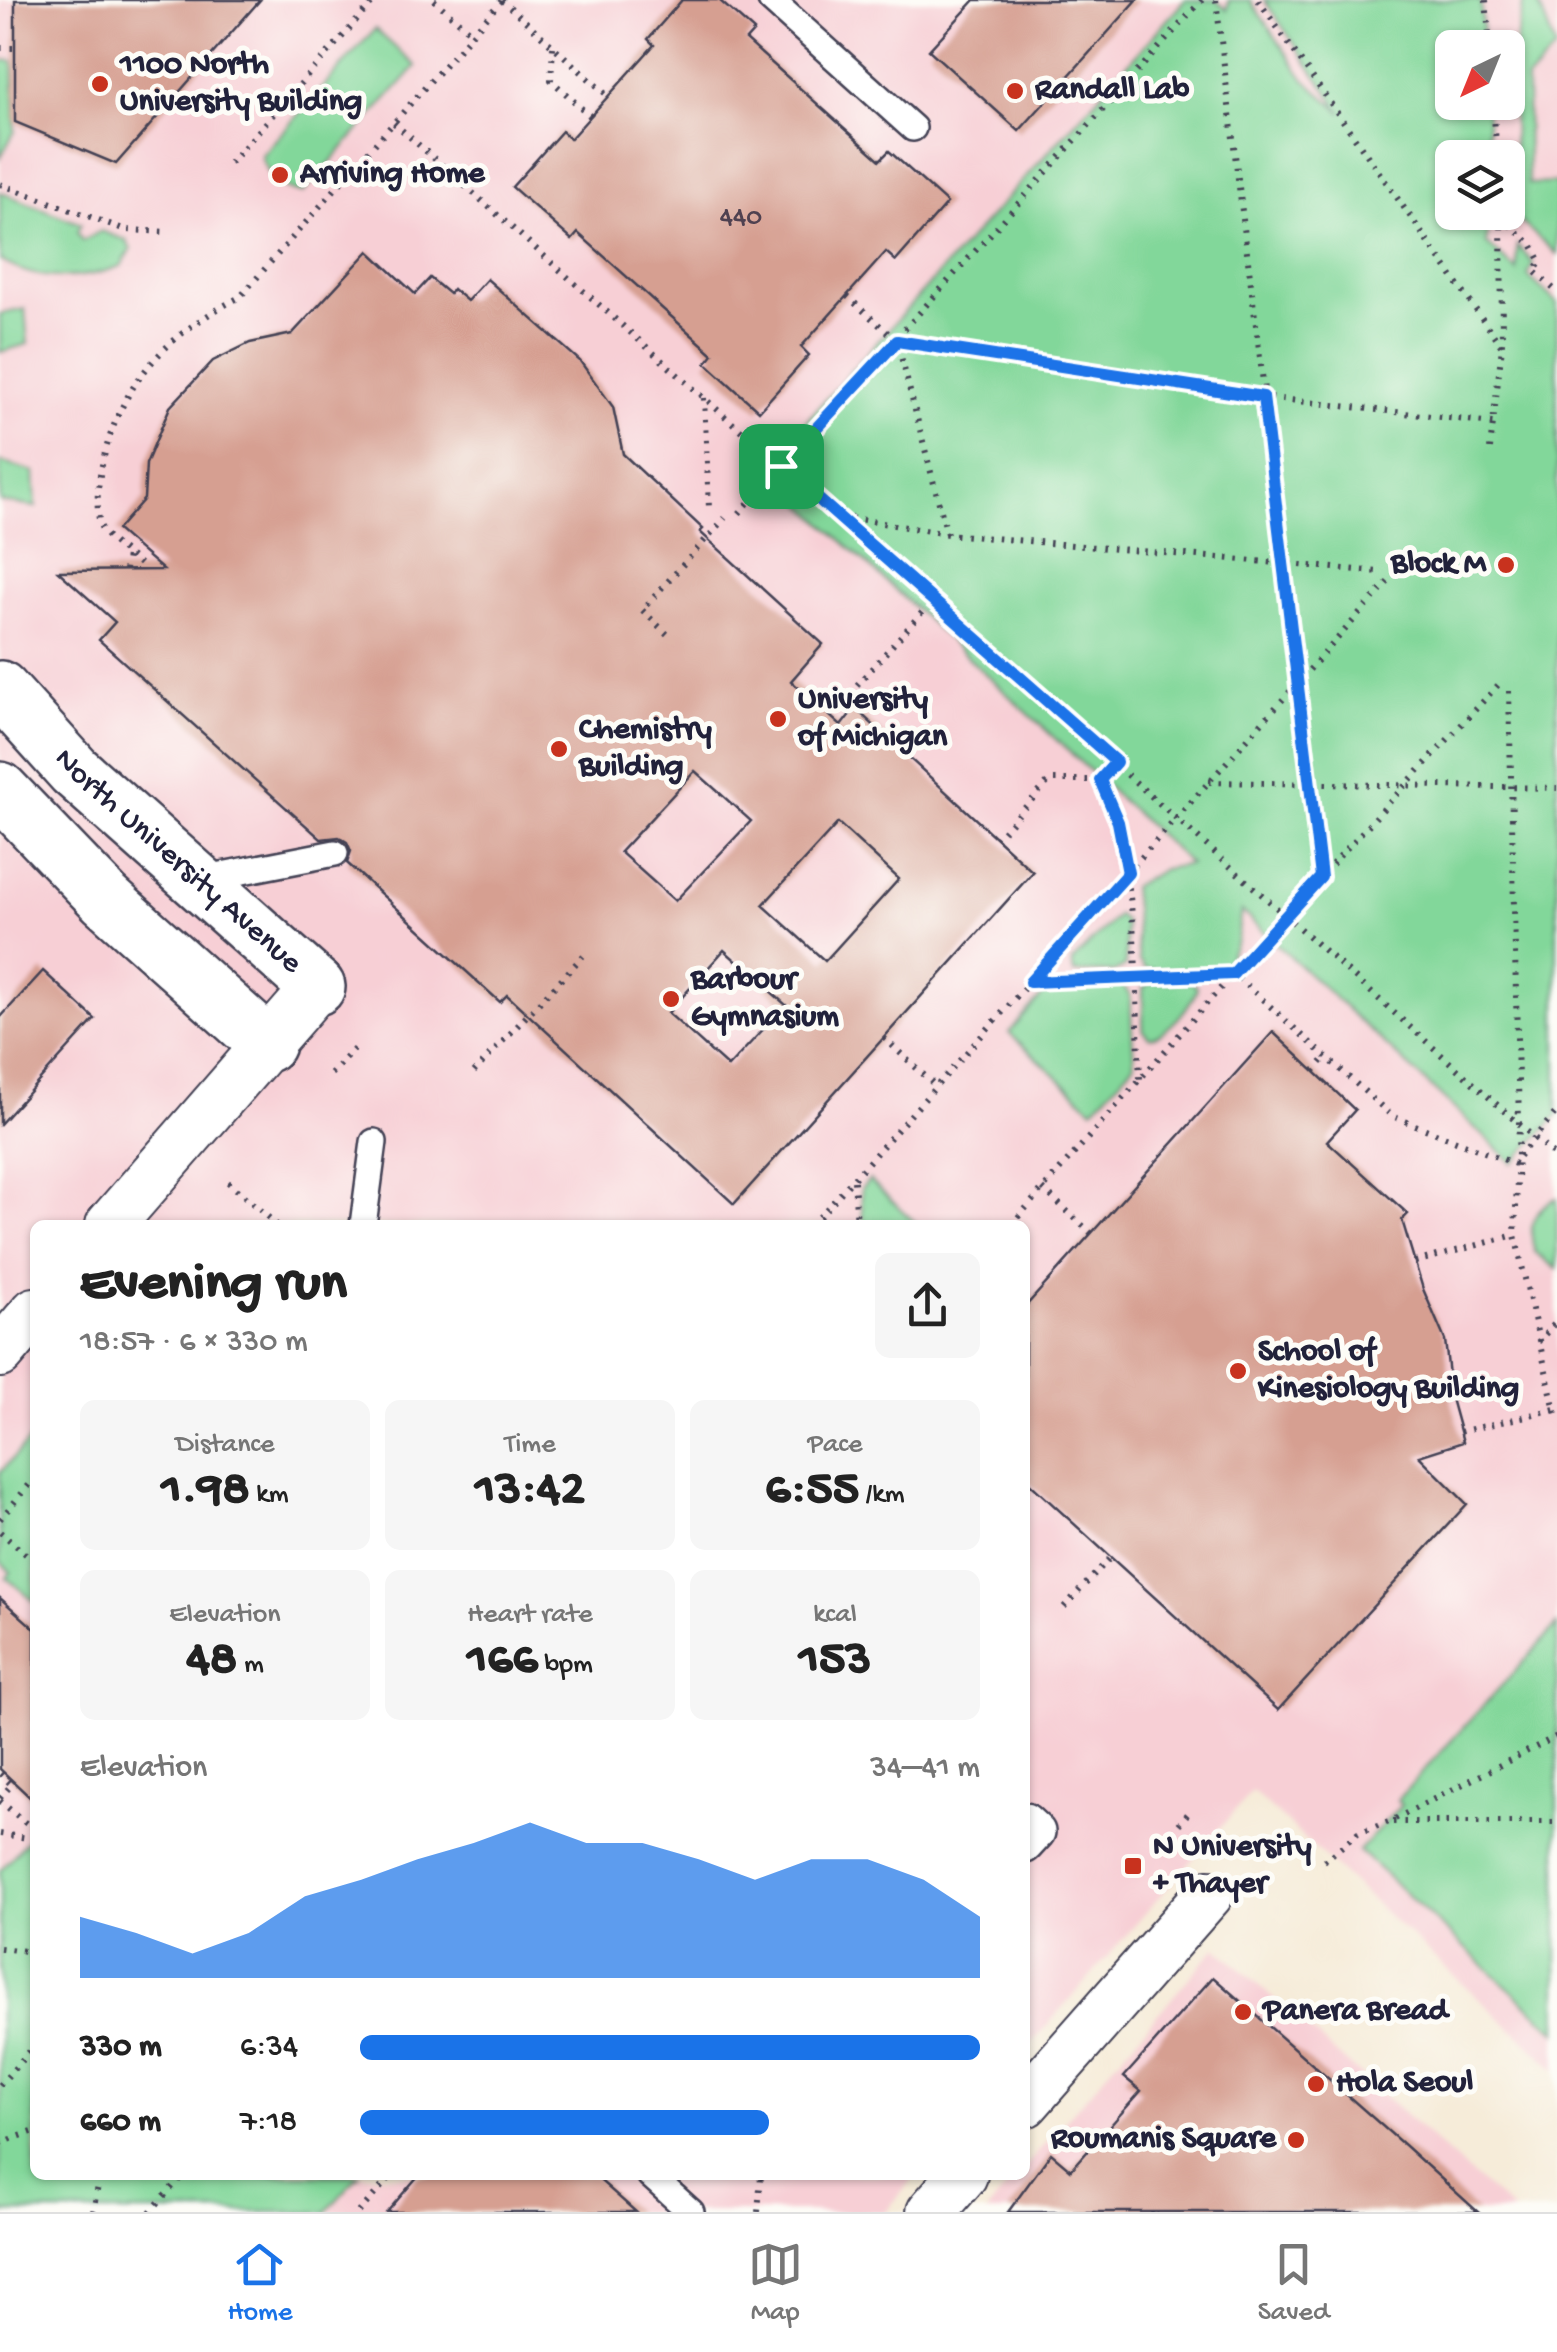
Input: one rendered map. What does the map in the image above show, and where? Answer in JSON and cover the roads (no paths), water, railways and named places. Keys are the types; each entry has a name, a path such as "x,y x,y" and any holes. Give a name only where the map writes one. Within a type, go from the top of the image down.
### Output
{"street":[{"name":"North University Avenue","path":"0,689 74,771 317,988"},
{"name":"North University Avenue","path":"0,790 105,898 267,1044"},
{"path":"114,1220 317,988"},
{"path":"0,1353 30,1318"},
{"path":"1030,2097 1209,1894"},
{"path":"931,2212 958,2180"}],"lane":[{"path":"771,0 914,128"},
{"path":"196,880 335,852"},
{"path":"364,1220 374,1142"},
{"path":"656,2180 691,2212"}],"place":[{"name":"1100 North University Building","path":"100,84"},
{"name":"Randall Lab","path":"1015,91"},
{"name":"Arriving Home","path":"280,175"},
{"name":"Block M","path":"1506,565"},
{"name":"University of Michigan","path":"778,719"},
{"name":"Chemistry Building","path":"559,749"},
{"name":"Barbour Gymnasium","path":"671,999"},
{"name":"School of Kinesiology Building","path":"1238,1371"},
{"name":"N University + Thayer","path":"1133,1866"},
{"name":"Panera Bread","path":"1243,2012"},
{"name":"Hola Seoul","path":"1316,2084"},
{"name":"Roumanis Square","path":"1296,2140"}]}
